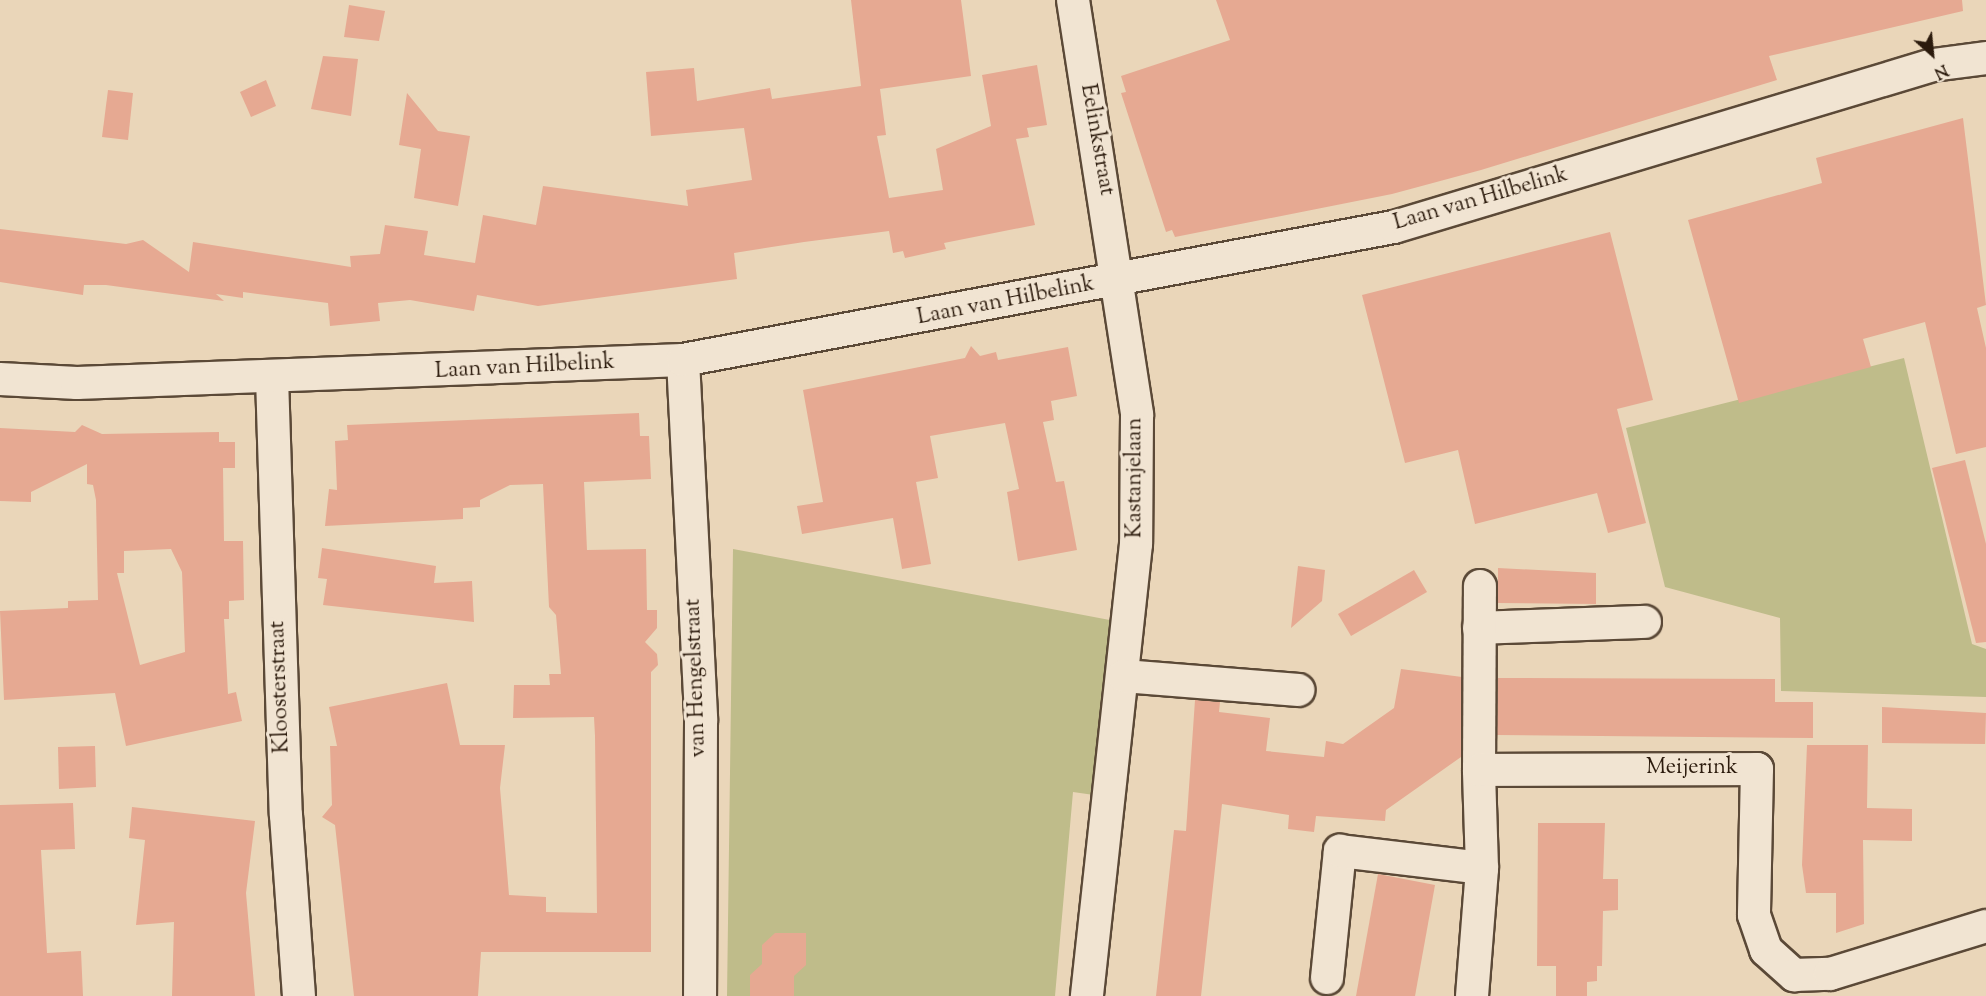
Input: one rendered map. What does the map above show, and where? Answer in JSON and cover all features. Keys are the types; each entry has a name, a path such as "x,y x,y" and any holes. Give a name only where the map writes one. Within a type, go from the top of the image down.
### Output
{"street":[{"name":"Eelinkstraat","path":"1073,0 1120,280"},
{"name":"Laan van Hilbelink","path":"0,379 76,383 682,360 1394,227 1933,65 1986,58"},
{"name":"Kastanjelaan","path":"1087,996 1124,676 1136,544 1137,415 1120,280"},
{"name":"van Hengelstraat","path":"682,360 701,721 700,996"},
{"name":"Kloosterstraat","path":"272,377 285,815 299,996"},
{"path":"1472,996 1482,868 1479,770 1480,586"},
{"path":"1479,628 1645,622"},
{"path":"1124,676 1298,690"},
{"name":"Meijerink","path":"1479,770 1757,769 1754,915 1766,950 1787,986 1986,926"},
{"path":"1327,978 1340,850 1482,868"}],"shaded area":[{"path":"1904,358 1972,644 1986,649 1986,697 1781,691 1780,618 1665,587 1626,428"},
{"path":"733,549 1115,621 1094,795 1073,792 1055,996 727,996"}],"building":[{"path":"851,0 961,0 971,76 880,89 886,135 877,136 889,198 943,190 936,149 991,126 982,75 1037,65 1047,125 1027,128 1029,137 1016,139 1035,225 944,243 946,249 905,258 903,251 893,253 889,231 734,253 737,279 538,306 477,295 474,311 410,300 378,303 380,321 330,326 328,303 243,292 243,298 216,294 224,301 106,285 84,285 83,295 0,282 0,229 126,244 143,240 189,272 193,242 351,267 350,256 380,254 385,225 428,231 424,255 475,263 483,215 536,225 543,186 688,206 686,190 752,180 744,128 651,136 646,72 694,68 697,101 770,88 772,99 861,86"},
{"path":"1216,0 1962,0 1963,11 1769,56 1777,80 1481,170 1392,194 1175,237 1172,230 1166,232 1121,93 1126,92 1121,76 1230,40"},
{"path":"349,5 385,11 379,41 344,37"},
{"path":"323,56 358,59 351,116 311,109"},
{"path":"266,80 276,106 251,117 240,92"},
{"path":"108,90 133,93 128,140 102,137"},
{"path":"407,93 438,131 470,136 458,206 414,198 421,149 399,145"},
{"path":"1963,118 1986,305 1977,308 1986,348 1986,447 1956,454 1925,322 1863,339 1871,367 1739,403 1688,220 1822,183 1816,158"},
{"path":"1610,232 1653,400 1617,409 1646,523 1608,533 1597,493 1475,524 1458,450 1405,463 1362,295"},
{"path":"971,346 980,356 996,352 998,360 1068,347 1077,396 1051,401 1054,420 1043,422 1056,482 1064,481 1077,550 1018,561 1007,492 1019,489 1005,423 930,436 938,478 916,482 931,564 902,569 893,518 802,534 797,506 823,502 803,390 965,358"},
{"path":"639,413 640,436 649,436 651,479 584,482 587,550 646,549 647,610 657,610 657,628 645,642 657,654 658,665 651,672 651,952 481,952 478,996 354,996 335,825 322,817 332,805 330,746 337,746 329,707 447,683 460,745 505,745 500,788 509,895 546,897 546,912 597,913 595,736 594,717 513,718 514,685 550,685 549,674 561,674 556,615 549,607 543,484 510,485 480,500 480,507 463,508 463,519 325,526 329,489 337,490 335,441 348,440 347,425"},
{"path":"82,425 102,434 219,432 219,442 235,442 235,468 223,468 224,541 243,541 244,600 229,601 229,619 224,619 228,694 236,692 242,721 126,746 115,693 4,700 0,611 68,608 68,601 98,600 96,500 93,485 87,484 87,464 31,492 31,502 0,501 0,428 75,432","holes":["171,549 182,572 185,652 140,665 117,573 124,573 124,551"]},
{"path":"1965,460 1986,544 1986,642 1976,643 1932,468"},
{"path":"322,548 436,566 434,583 472,581 474,622 323,605 327,579 318,578"},
{"path":"1298,566 1325,570 1322,601 1291,628"},
{"path":"1498,568 1596,573 1596,604 1498,603"},
{"path":"1414,570 1427,592 1351,636 1338,614"},
{"path":"1401,669 1462,677 1461,757 1386,810 1385,821 1316,816 1314,832 1288,829 1289,815 1222,804 1201,996 1156,996 1174,830 1186,831 1195,700 1220,702 1219,712 1270,718 1266,751 1324,757 1326,741 1343,744 1394,708"},
{"path":"1498,678 1775,679 1775,702 1813,702 1813,738 1497,735"},
{"path":"1882,707 1986,713 1985,744 1882,743"},
{"path":"1807,745 1868,745 1867,808 1912,809 1912,841 1863,840 1864,924 1836,933 1836,893 1806,893 1802,865"},
{"path":"95,746 96,787 59,789 58,747"},
{"path":"73,803 75,849 41,850 47,953 81,951 83,996 0,996 0,805"},
{"path":"132,807 255,821 246,893 255,996 172,996 174,922 136,925 145,840 129,838"},
{"path":"1538,823 1605,823 1603,879 1618,879 1618,910 1603,911 1602,966 1597,966 1597,981 1587,982 1587,996 1556,996 1556,966 1537,966"},
{"path":"1378,874 1435,885 1415,996 1356,996"},
{"path":"775,933 806,933 806,965 794,976 794,996 750,996 750,975 762,964 762,945"}]}
